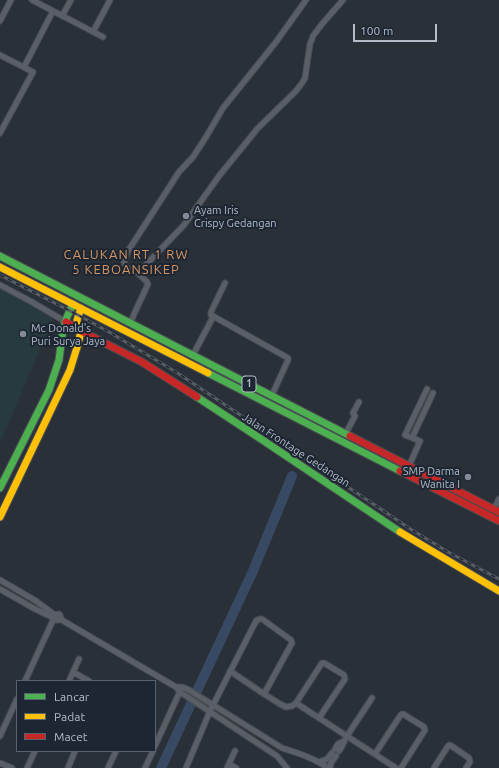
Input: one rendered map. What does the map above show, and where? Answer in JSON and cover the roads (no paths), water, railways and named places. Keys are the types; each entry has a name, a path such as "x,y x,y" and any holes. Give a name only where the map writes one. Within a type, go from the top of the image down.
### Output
{"main road":[{"name":"1","path":"0,256 497,511"},
{"name":"1","path":"0,267 499,522"},
{"path":"0,488 49,390 59,360 62,336 76,295"},
{"path":"0,517 70,370 79,341 80,335 77,320 84,300"},
{"name":"Jalan Frontage Gedangan","path":"66,322 142,362 394,528 499,591"}],"street":[{"path":"0,21 11,0"},
{"path":"32,0 103,37"},
{"path":"62,16 71,0"},
{"path":"93,32 110,0"},
{"path":"130,323 148,282 139,274 126,267 124,262 128,251 179,172 193,157 223,108 276,42 306,0"},
{"path":"139,274 139,272 184,226 219,176 258,128 296,91 302,83 305,78 310,44 313,36 343,0"},
{"path":"24,67 53,11"},
{"path":"0,55 34,72 0,133"},
{"path":"225,283 211,312 211,315 288,358 272,395"},
{"path":"0,285 66,322"},
{"path":"193,355 213,317"},
{"path":"409,466 420,441 405,435 427,390"},
{"path":"412,438 433,393"},
{"path":"346,433 355,416 353,413 359,402"},
{"path":"497,511 499,499"},
{"path":"0,580 36,601 56,617 179,688 187,696 277,756 287,768"},
{"path":"0,589 32,608 56,617"},
{"path":"25,680 56,617"},
{"path":"186,768 210,711 255,623 260,619 291,640 292,643 264,694"},
{"path":"69,680 79,659"},
{"path":"230,671 286,707 292,706 296,703 324,663 344,675 345,678 319,718"},
{"path":"73,672 87,680"},
{"path":"179,688 189,690 282,748 319,762 329,768 336,752"},
{"path":"156,744 179,688"},
{"path":"319,762 327,759 342,747 347,736 372,698"},
{"path":"0,736 16,701"},
{"path":"296,703 396,768"},
{"path":"375,754 403,714 424,727 425,730 401,768"},
{"path":"238,730 242,724"},
{"path":"434,768 450,745 469,758 470,762 466,768"},
{"path":"277,756 282,748"},
{"path":"235,751 228,766 236,768"},
{"path":"26,768 34,752"},
{"path":"68,768 76,752"},
{"path":"108,768 116,752"},
{"path":"145,768 153,752"},
{"path":"0,763 12,768"}],"waterway":[{"path":"161,768 253,571 292,476"}],"railway":[{"path":"0,275 109,332 176,372 412,530 448,552 499,579"}],"place":[{"name":"Ayam Iris Crispy Gedangan","path":"186,216"},
{"name":"Mc Donald's Puri Surya Jaya","path":"23,334"},
{"name":"SMP Darma Wanita I","path":"468,477"}],"district":[{"name":"CALUKAN RT 1 RW 5 KEBOANSIKEP","path":"126,262"}]}
